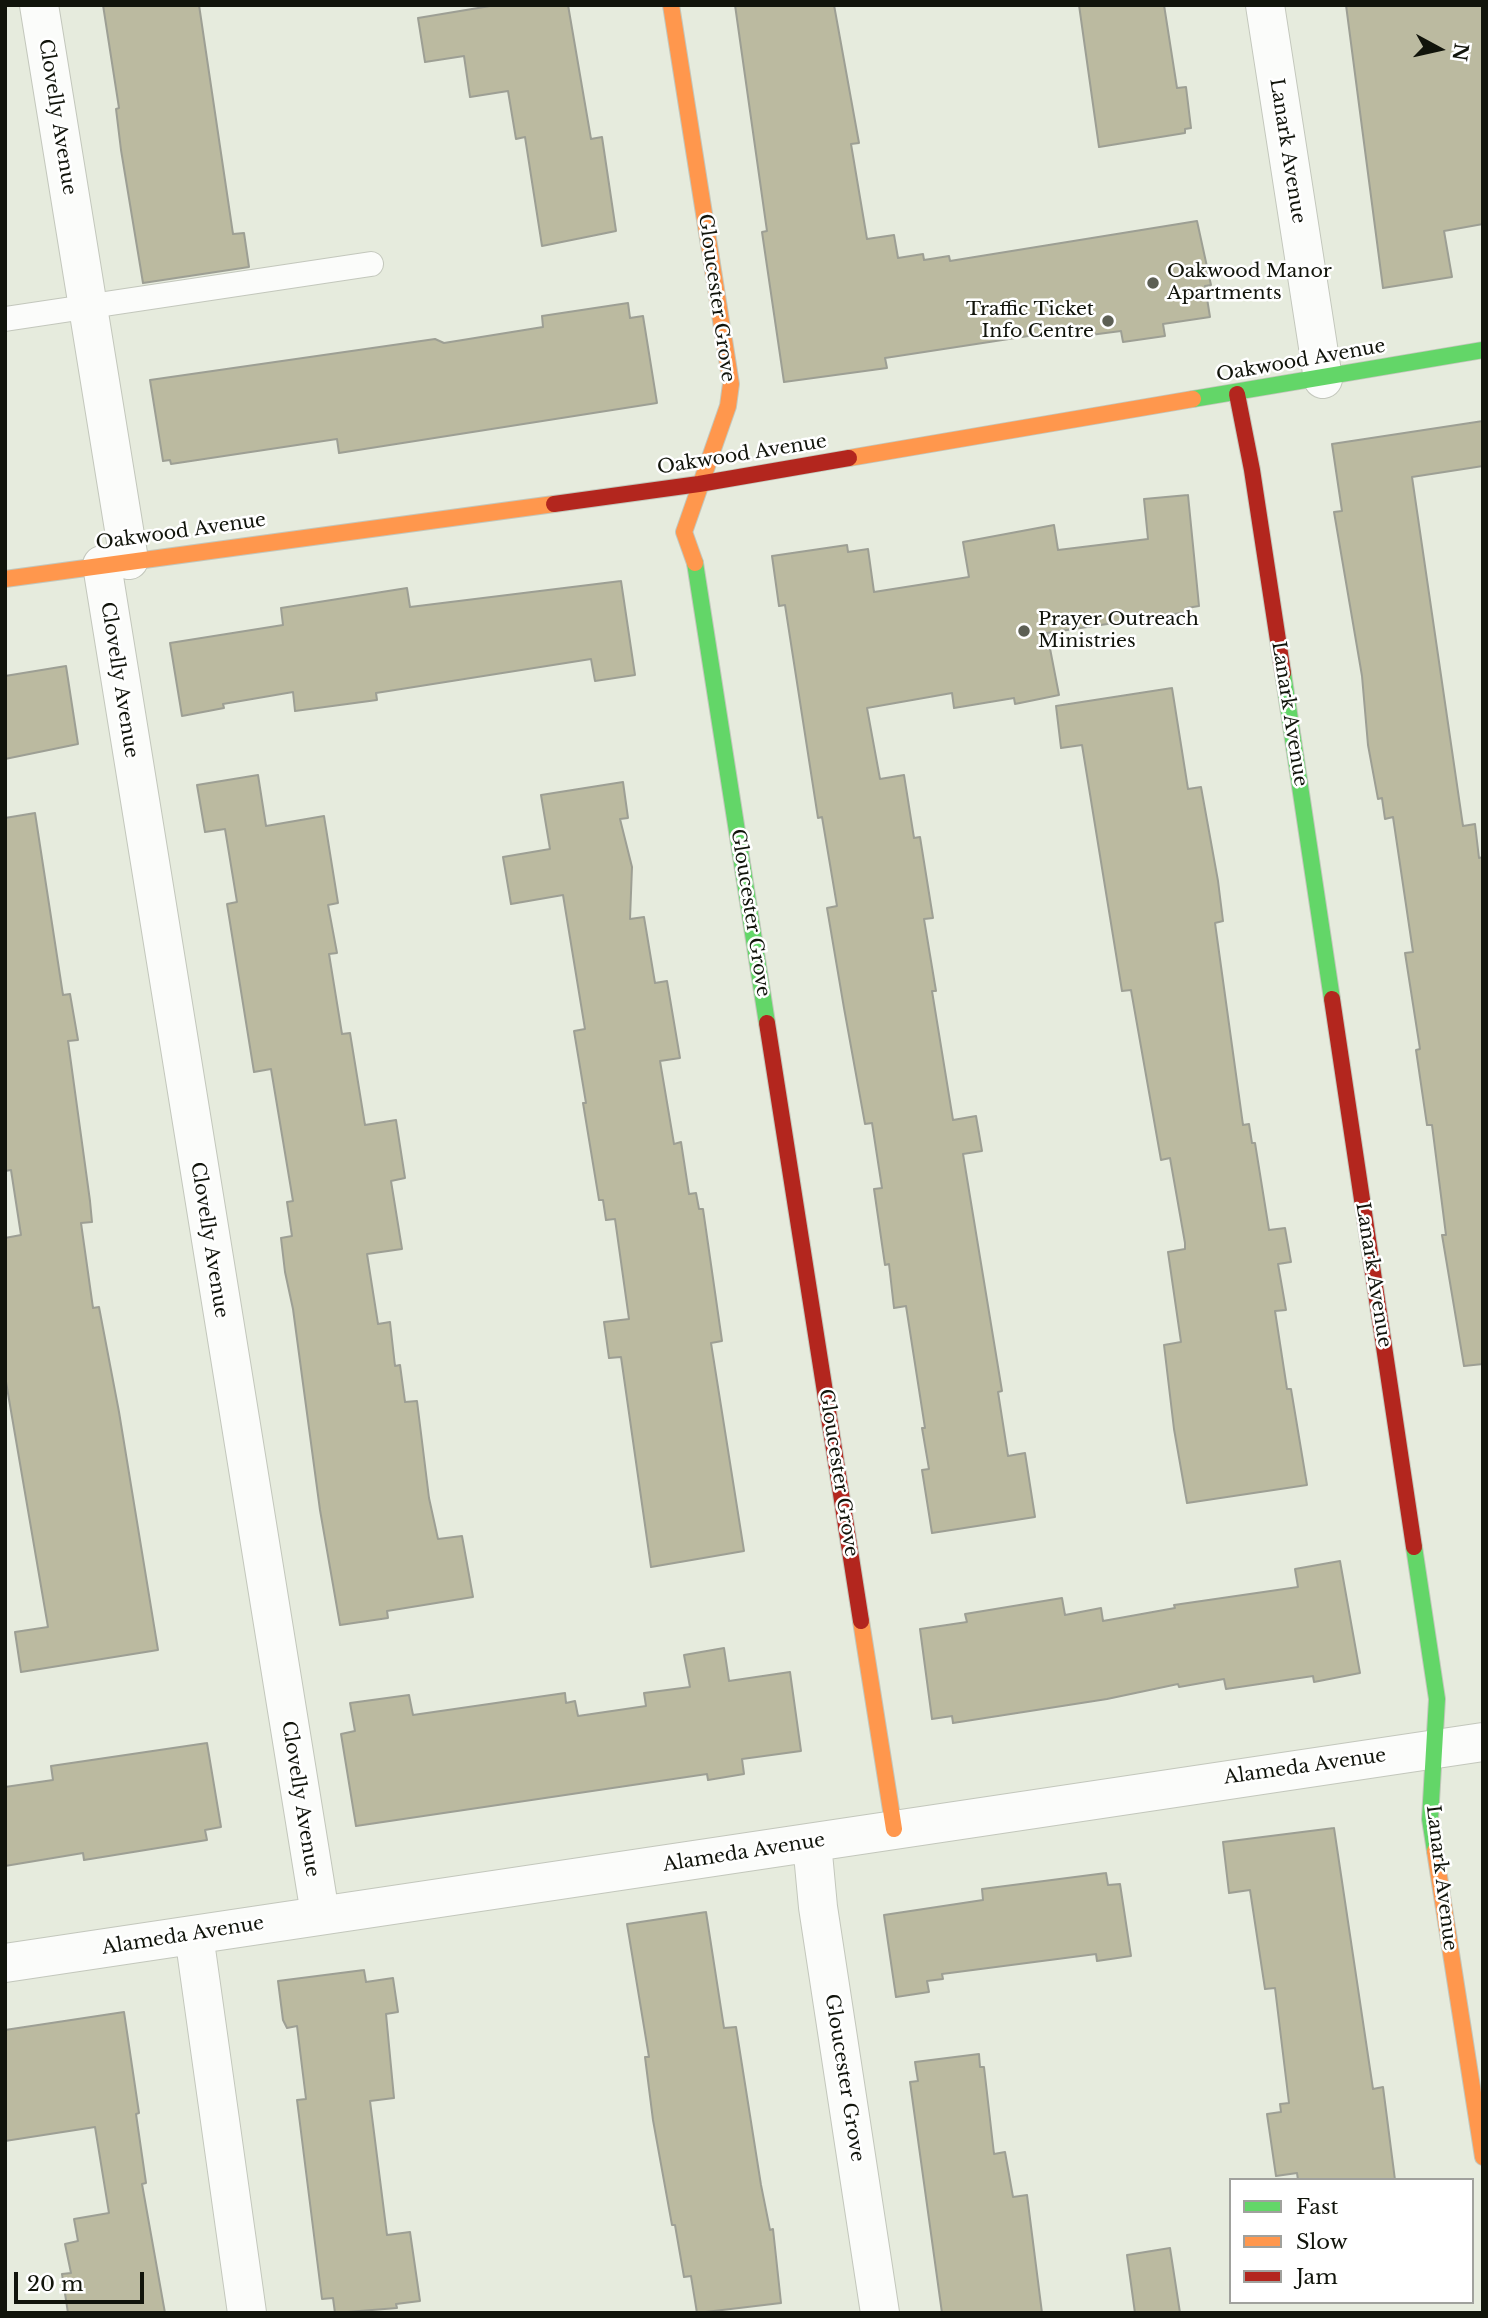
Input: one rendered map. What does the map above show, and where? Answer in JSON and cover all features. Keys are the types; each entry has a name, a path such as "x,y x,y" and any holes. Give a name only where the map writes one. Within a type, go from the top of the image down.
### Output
{"street":[{"name":"Clovelly Avenue","path":"39,5 87,307 115,562 320,1914"},
{"name":"Gloucester Grove","path":"671,5 731,384 728,406 684,532 693,552 894,1829"},
{"name":"Lanark Avenue","path":"1265,5 1323,379"},
{"name":"Oakwood Avenue","path":"5,579 699,484 1483,350"},
{"name":"Lanark Avenue","path":"1237,394 1252,470 1437,1699 1430,1819 1483,2157"},
{"name":"Alameda Avenue","path":"5,1963 1483,1742"},
{"name":"Gloucester Grove","path":"812,1843 818,1907 880,2313"},
{"path":"194,1935 247,2313"}],"lane":[{"path":"5,319 371,264"}],"building":[{"path":"103,5 199,5 233,234 244,233 249,267 143,283 121,150 116,109 119,108"},
{"path":"496,5 568,5 591,139 602,137 616,231 542,246 525,137 516,139 508,91 470,97 464,56 425,62 418,18"},
{"path":"735,5 834,5 859,143 851,144 867,239 894,235 898,258 923,254 924,260 949,256 950,261 1197,221 1211,285 1205,286 1210,317 1163,324 1165,336 1123,342 1121,331 1075,337 1074,329 885,358 887,368 784,382 762,232 767,231"},
{"path":"1079,5 1164,5 1177,88 1186,87 1191,128 1185,129 1185,133 1099,147"},
{"path":"1346,5 1483,5 1483,224 1444,231 1452,277 1383,288"},
{"path":"628,303 630,318 643,316 657,403 339,453 337,439 171,464 170,460 163,461 150,380 435,339 444,343 543,327 542,316"},
{"path":"1483,421 1483,466 1412,477 1463,826 1475,824 1479,858 1483,857 1483,1364 1464,1366 1442,1235 1446,1235 1432,1125 1427,1125 1416,1050 1420,1049 1405,953 1413,952 1393,817 1385,819 1382,798 1378,799 1368,745 1362,676 1334,512 1342,511 1332,444"},
{"path":"1188,495 1199,606 1187,608 1188,612 1047,633 1059,695 1015,704 1014,698 954,708 952,693 867,708 880,779 904,775 914,838 920,837 933,918 924,919 936,991 932,991 953,1120 976,1116 982,1151 963,1154 1002,1391 998,1392 1008,1456 1025,1453 1035,1517 932,1533 922,1470 929,1469 922,1428 925,1428 906,1306 894,1308 889,1264 885,1265 874,1189 882,1188 872,1123 865,1124 844,1008 827,908 837,906 822,817 818,818 785,605 779,606 772,556 847,545 848,552 868,549 874,592 969,577 963,542 1054,525 1058,550 1148,539 1144,499"},
{"path":"621,581 635,675 595,681 591,659 376,693 377,700 295,711 293,692 223,704 224,708 182,716 170,643 283,625 281,608 407,588 410,607"},
{"path":"66,666 78,744 5,759 5,676"},
{"path":"1172,688 1188,789 1201,787 1218,881 1223,921 1215,923 1243,1125 1249,1124 1252,1143 1255,1143 1269,1230 1285,1228 1291,1262 1278,1264 1286,1310 1275,1311 1287,1389 1291,1389 1307,1485 1187,1503 1174,1429 1164,1345 1181,1342 1168,1252 1185,1249 1185,1243 1170,1158 1161,1160 1131,990 1122,991 1082,745 1061,748 1056,706"},
{"path":"258,775 266,826 324,816 338,903 328,905 337,953 329,954 342,1034 350,1033 365,1125 396,1120 405,1178 391,1181 402,1249 367,1254 378,1324 390,1322 395,1366 400,1365 405,1402 417,1401 429,1498 438,1539 462,1536 473,1597 387,1611 388,1618 340,1625 320,1510 293,1309 285,1272 281,1238 292,1236 287,1202 293,1201 271,1069 254,1072 227,904 237,902 225,829 205,832 197,785"},
{"path":"623,782 628,818 620,819 632,867 630,919 644,917 655,983 667,981 680,1058 660,1061 674,1144 681,1142 689,1194 696,1193 699,1209 703,1209 722,1341 711,1343 744,1551 651,1567 621,1357 609,1358 604,1322 629,1319 615,1219 606,1220 603,1200 599,1200 583,1103 586,1103 574,1031 585,1029 563,895 511,904 503,857 550,849 541,795"},
{"path":"35,813 63,995 70,994 78,1040 68,1041 92,1222 81,1223 93,1308 99,1307 119,1412 158,1650 21,1672 15,1632 48,1627 5,1376 5,1238 21,1235 11,1170 5,1171 5,818"},
{"path":"1340,1561 1360,1673 1314,1682 1313,1676 1226,1689 1224,1679 1179,1687 1178,1684 1107,1699 953,1723 952,1716 932,1719 920,1629 967,1622 965,1614 1062,1598 1065,1615 1101,1608 1103,1621 1175,1608 1174,1605 1298,1587 1295,1569"},
{"path":"724,1648 729,1681 790,1672 801,1751 742,1759 744,1774 708,1780 707,1774 356,1826 341,1734 355,1731 350,1703 409,1695 413,1715 565,1693 566,1703 575,1701 578,1716 646,1706 644,1693 690,1687 684,1655"},
{"path":"207,1743 221,1827 205,1830 207,1840 84,1860 83,1853 5,1866 5,1787 53,1780 51,1766"},
{"path":"1334,1828 1373,2089 1383,2087 1395,2178 1298,2178 1297,2173 1276,2176 1267,2114 1281,2112 1280,2104 1289,2103 1275,1988 1265,1989 1250,1890 1229,1893 1223,1842"},
{"path":"1106,1873 1108,1885 1120,1884 1131,1956 1097,1961 1096,1954 942,1974 943,1979 927,1981 929,1992 896,1997 884,1915 983,1900 982,1889"},
{"path":"706,1912 724,2028 736,2027 761,2185 770,2230 773,2229 781,2303 697,2313 691,2276 684,2277 675,2225 672,2225 653,2120 645,2057 649,2057 627,1924"},
{"path":"364,1970 366,1982 393,1978 398,2012 386,2014 394,2098 370,2101 387,2235 410,2232 420,2301 396,2304 397,2308 335,2313 333,2298 322,2299 297,2100 306,2099 297,2026 287,2028 283,2020 278,1981"},
{"path":"124,2012 139,2113 136,2114 146,2183 142,2184 165,2313 68,2313 62,2274 71,2273 65,2244 78,2241 74,2219 109,2213 95,2127 5,2141 5,2030"},
{"path":"979,2054 980,2067 984,2067 994,2154 1005,2152 1013,2197 1027,2195 1042,2313 942,2313 910,2082 918,2081 915,2062"},
{"path":"1170,2248 1180,2313 1135,2313 1127,2255"}],"traffic: fast":[{"path":"1193,399 1483,350"},
{"path":"695,563 767,1023"},
{"path":"1283,673 1332,999"},
{"path":"1414,1547 1437,1699 1430,1819 1435,1851"}],"traffic: slow":[{"path":"671,5 731,384 728,406 684,532 695,563"},
{"path":"849,458 1193,399"},
{"path":"5,579 554,504"},
{"path":"861,1621 894,1829"},
{"path":"1435,1851 1483,2157"}],"traffic: jam":[{"path":"1237,394 1252,470 1283,673"},
{"path":"554,504 699,484 849,458"},
{"path":"1332,999 1414,1547"},
{"path":"767,1023 861,1621"}],"place":[{"name":"Oakwood Manor Apartments","path":"1153,283"},
{"name":"Traffic Ticket Info Centre","path":"1108,321"},
{"name":"Prayer Outreach Ministries","path":"1024,631"}]}
